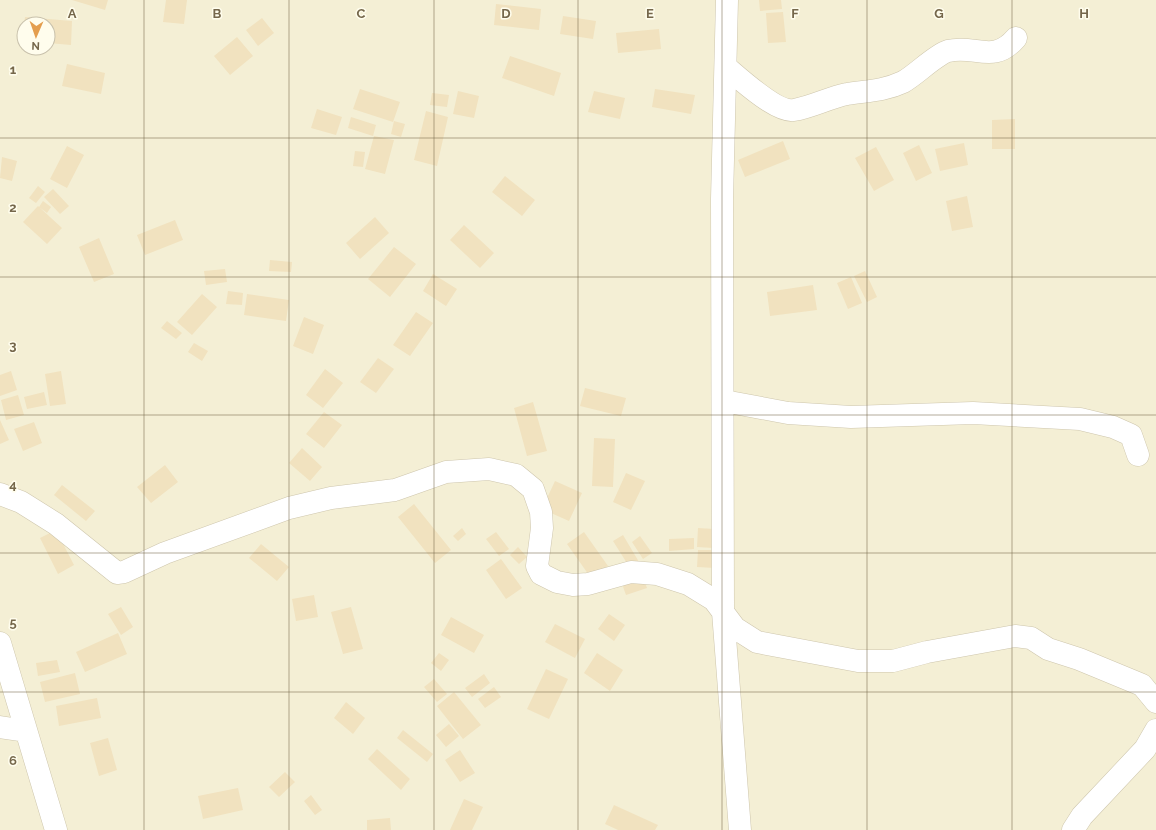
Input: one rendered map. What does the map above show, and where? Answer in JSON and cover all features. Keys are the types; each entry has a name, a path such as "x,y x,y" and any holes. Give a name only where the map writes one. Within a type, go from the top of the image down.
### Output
{"street":[{"path":"728,0 722,199 724,612 740,830"},
{"path":"726,67 770,102 792,111 846,94 883,90 904,81 947,51 964,50 986,53 993,52 1007,49 1016,38"},
{"path":"724,401 788,413 851,417 972,413 1080,419 1113,426 1131,436 1138,455"},
{"path":"0,494 20,502 56,524 117,573 124,572 165,552 289,508 330,498 395,490 446,472 489,469 516,475 533,489 541,512 542,528 537,566 541,574 557,582 574,585 588,584 631,572 657,574 688,584 714,600 735,628 757,642 858,661 893,660 927,652 1016,636 1032,638 1048,649 1079,659 1142,685 1156,702"},
{"path":"0,643 56,830"},
{"path":"0,727 26,731"},
{"path":"1072,830 1082,816 1145,749 1156,730"}],"shaded area":[{"path":"0,0 1156,0 1156,830 0,830"}],"building":[{"path":"72,0 108,0 105,10"},
{"path":"166,0 187,0 184,24 163,22"},
{"path":"759,0 781,0 782,9 760,11"},
{"path":"496,4 541,9 539,30 494,25"},
{"path":"783,12 786,42 768,43 766,13"},
{"path":"563,16 596,21 593,39 560,34"},
{"path":"262,18 274,33 258,46 246,30"},
{"path":"56,20 72,21 71,45 56,44"},
{"path":"659,29 661,49 618,53 616,33"},
{"path":"237,37 253,56 230,75 214,56"},
{"path":"510,56 561,73 554,96 502,78"},
{"path":"67,64 105,73 101,94 62,86"},
{"path":"360,89 400,102 393,122 353,109"},
{"path":"655,89 695,95 691,114 652,107"},
{"path":"458,91 479,96 474,118 453,114"},
{"path":"594,91 625,98 620,119 588,112"},
{"path":"432,93 449,95 447,107 430,105"},
{"path":"317,109 342,117 336,135 311,128"},
{"path":"426,111 448,117 437,166 414,160"},
{"path":"351,117 376,125 373,136 348,128"},
{"path":"1015,119 1015,149 992,149 992,120"},
{"path":"394,121 405,124 401,137 391,134"},
{"path":"374,136 394,140 385,174 365,169"},
{"path":"783,141 790,159 745,177 738,160"},
{"path":"964,143 968,165 940,171 935,149"},
{"path":"919,145 932,173 916,181 903,153"},
{"path":"67,146 84,155 67,188 50,179"},
{"path":"876,147 894,180 874,191 855,158"},
{"path":"355,151 365,152 363,167 353,166"},
{"path":"2,157 17,161 12,181 0,178"},
{"path":"505,176 535,200 522,216 492,192"},
{"path":"38,186 45,192 36,203 29,198"},
{"path":"53,189 69,206 60,214 44,197"},
{"path":"967,196 973,227 952,231 946,201"},
{"path":"43,201 51,207 47,213 39,207"},
{"path":"38,206 62,228 47,244 23,222"},
{"path":"375,217 389,233 360,259 346,243"},
{"path":"175,220 183,240 145,255 137,235"},
{"path":"464,225 494,253 480,268 450,240"},
{"path":"99,238 114,274 94,282 79,247"},
{"path":"394,247 416,264 390,297 368,279"},
{"path":"270,260 292,262 291,272 269,271"},
{"path":"225,269 227,282 206,285 204,271"},
{"path":"865,271 877,297 867,302 854,276"},
{"path":"433,274 457,289 446,306 423,291"},
{"path":"851,277 862,303 848,309 837,283"},
{"path":"813,285 817,310 770,316 767,292"},
{"path":"228,291 243,293 242,305 226,304"},
{"path":"202,294 217,307 192,335 177,322"},
{"path":"247,294 289,300 286,321 244,315"},
{"path":"416,312 433,323 410,356 393,345"},
{"path":"304,317 324,325 313,354 293,346"},
{"path":"167,321 182,333 176,339 161,328"},
{"path":"194,343 208,351 202,361 188,352"},
{"path":"378,358 394,369 376,393 360,382"},
{"path":"325,369 343,383 323,408 306,395"},
{"path":"11,371 17,390 0,396 0,375"},
{"path":"61,371 66,404 50,406 45,374"},
{"path":"585,388 626,398 621,416 580,406"},
{"path":"44,392 47,405 27,409 24,397"},
{"path":"18,395 24,415 6,420 1,400"},
{"path":"533,402 547,451 527,456 514,408"},
{"path":"324,412 342,425 324,448 306,434"},
{"path":"0,420 9,440 0,444"},
{"path":"34,422 42,443 23,451 14,429"},
{"path":"594,438 615,439 613,487 592,486"},
{"path":"302,448 322,467 310,481 289,463"},
{"path":"165,465 178,482 151,503 137,487"},
{"path":"626,473 645,481 631,510 613,502"},
{"path":"555,481 582,493 569,521 542,509"},
{"path":"62,485 95,511 86,521 54,495"},
{"path":"414,504 451,550 435,563 398,517"},
{"path":"462,528 466,534 458,541 453,536"},
{"path":"698,528 714,529 713,548 697,547"},
{"path":"56,530 74,565 58,574 40,538"},
{"path":"496,532 509,549 499,556 486,539"},
{"path":"584,532 608,566 591,578 567,544"},
{"path":"623,535 639,562 630,568 613,541"},
{"path":"640,536 652,553 643,559 632,542"},
{"path":"694,538 694,549 669,551 669,539"},
{"path":"261,544 289,567 277,581 249,558"},
{"path":"518,547 527,557 519,564 510,555"},
{"path":"698,550 715,550 715,568 697,567"},
{"path":"501,559 522,588 506,599 486,570"},
{"path":"643,577 647,588 626,595 622,584"},
{"path":"314,595 318,617 296,621 292,599"},
{"path":"121,607 133,627 121,635 108,614"},
{"path":"351,607 363,649 343,654 331,612"},
{"path":"609,614 625,625 614,641 598,629"},
{"path":"451,617 484,635 474,653 441,635"},
{"path":"555,624 585,639 575,658 545,642"},
{"path":"118,633 127,654 85,672 76,652"},
{"path":"439,653 449,660 441,671 431,663"},
{"path":"597,653 623,670 610,691 584,673"},
{"path":"57,660 60,672 38,676 36,663"},
{"path":"546,669 568,679 549,719 527,709"},
{"path":"75,673 80,694 45,702 40,682"},
{"path":"484,674 490,683 472,697 465,688"},
{"path":"434,679 447,694 437,702 424,687"},
{"path":"494,687 501,697 485,708 478,699"},
{"path":"454,692 481,725 463,739 437,706"},
{"path":"97,698 101,718 59,726 56,706"},
{"path":"346,702 365,718 353,734 334,718"},
{"path":"449,724 459,736 446,747 436,735"},
{"path":"403,730 433,754 427,762 397,738"},
{"path":"108,738 117,770 99,776 90,743"},
{"path":"377,749 410,779 401,790 368,759"},
{"path":"460,750 475,773 460,782 445,760"},
{"path":"285,772 295,782 279,797 269,787"},
{"path":"238,788 243,810 203,819 198,796"},
{"path":"311,795 322,810 315,815 304,801"},
{"path":"464,799 483,807 472,830 450,830"},
{"path":"614,805 658,825 655,830 618,830 605,824"},
{"path":"390,818 391,830 367,830 367,820"}]}
